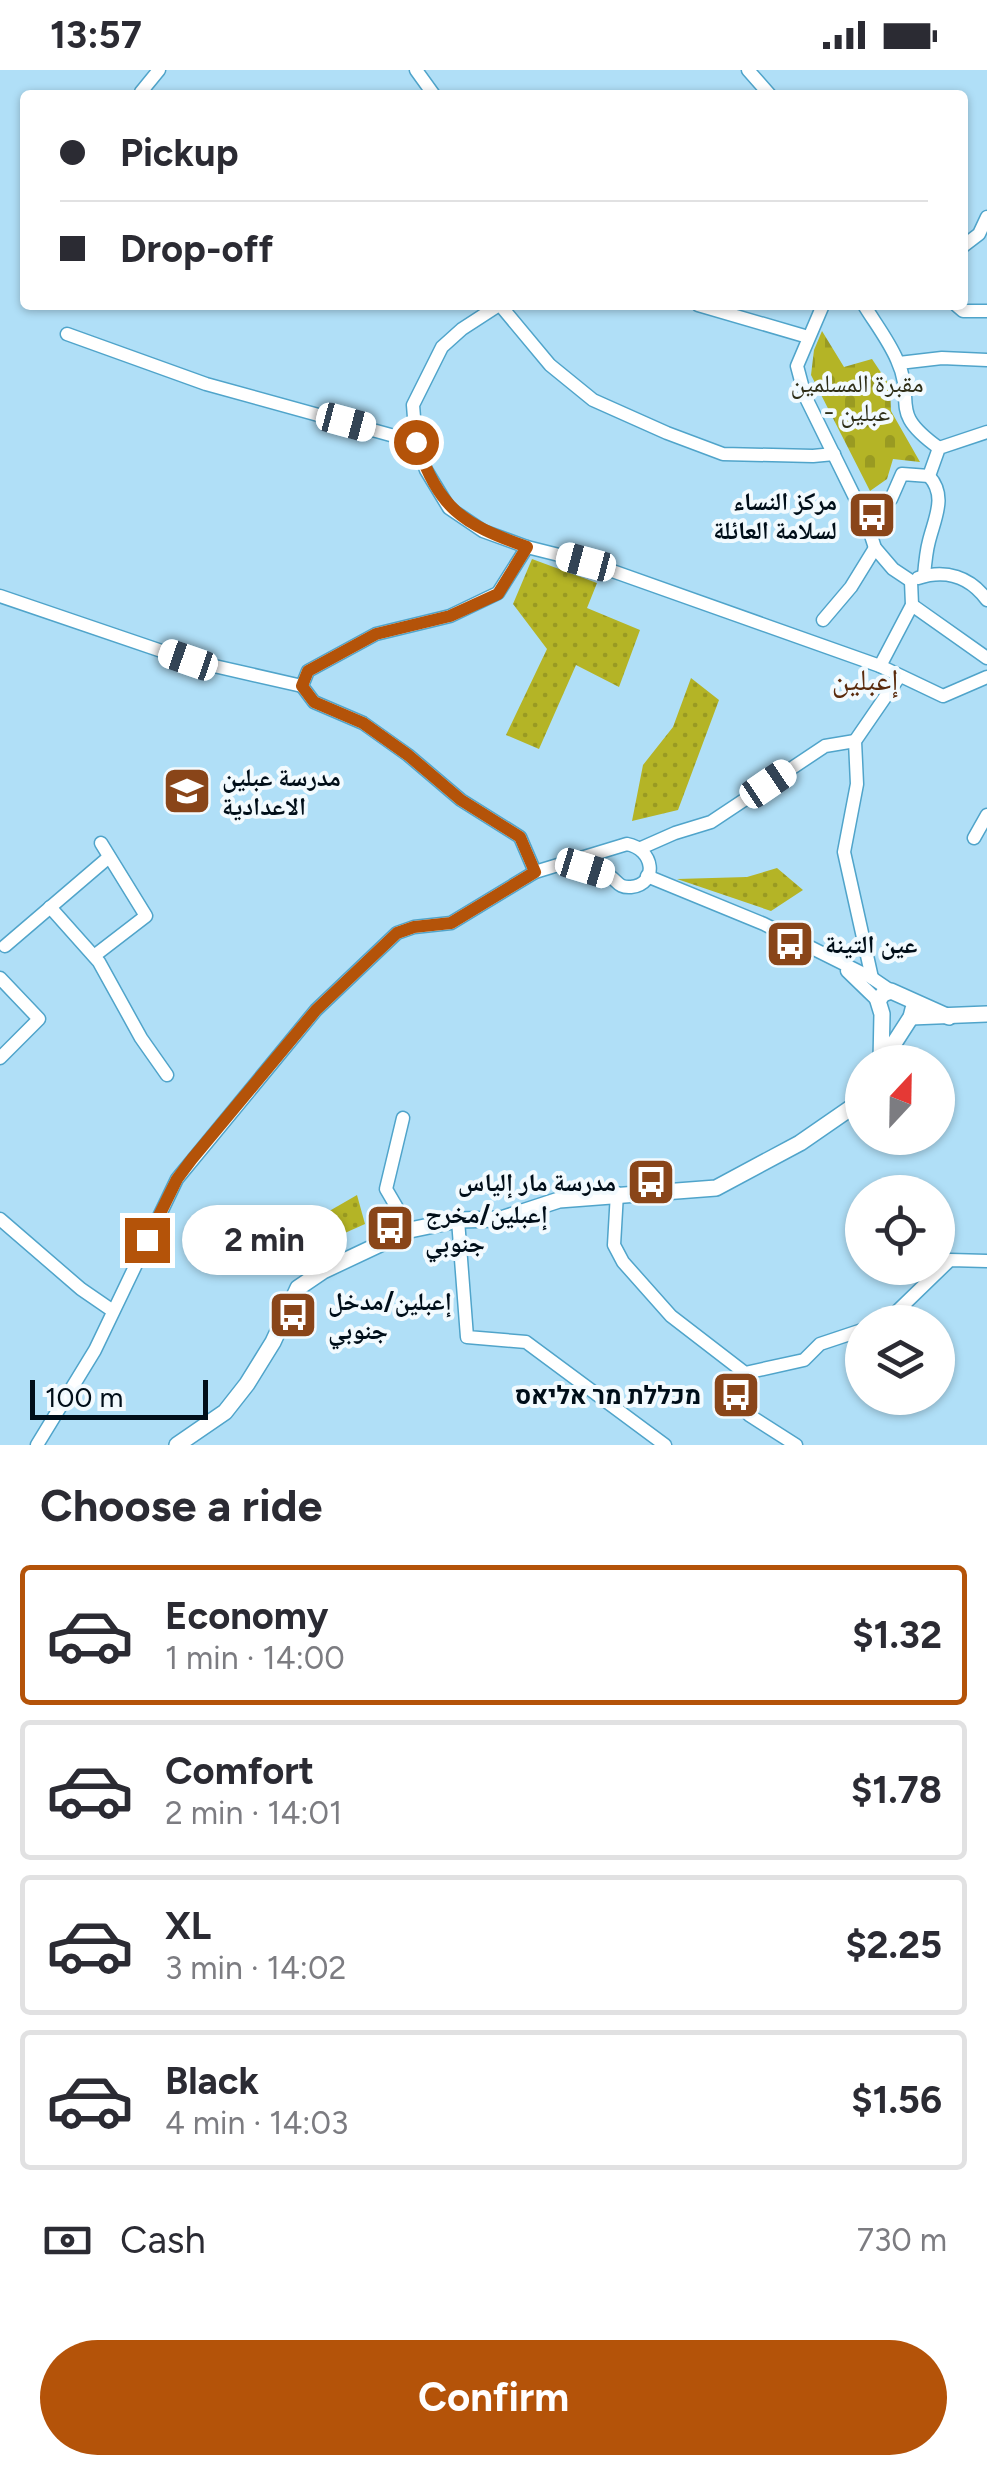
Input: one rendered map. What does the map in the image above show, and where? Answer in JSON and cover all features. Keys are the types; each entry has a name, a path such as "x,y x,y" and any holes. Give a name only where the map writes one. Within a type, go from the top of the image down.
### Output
{"main road":[{"path":"884,1002 882,1062 909,1013"},
{"path":"884,1002 894,1021 909,1013"},
{"path":"884,1002 909,1013 949,1017 987,1014"},
{"path":"177,1445 225,1412 247,1384 301,1285 323,1270 410,1230 458,1220 501,1219 559,1200 616,1193 700,1191 729,1183 845,1112"}],"street":[{"path":"142,90 159,70"},
{"path":"748,70 766,90"},
{"path":"968,242 979,234 987,217"},
{"path":"492,310 462,328 442,347 413,405 416,442 426,470 449,508 483,531 586,562 880,666 943,696 987,676"},
{"path":"504,310 550,365 593,400 652,427 723,454 834,454"},
{"path":"715,310 808,337"},
{"path":"821,310 797,366 806,396 866,520 875,548 893,570 918,578 956,576 975,584 987,600"},
{"path":"867,310 899,363 906,418 939,448"},
{"path":"962,310 987,311"},
{"path":"67,334 206,384 416,442"},
{"path":"899,363 942,358 987,360"},
{"path":"939,448 987,432"},
{"path":"929,476 939,448"},
{"path":"866,520 891,499 902,474 929,476 937,486 940,506 912,605 880,666"},
{"path":"302,686 308,671 376,634 450,616 498,594 527,547"},
{"path":"823,620 851,587 875,548"},
{"path":"0,596 188,660 302,686 314,702 363,723 461,800 520,837 535,872"},
{"path":"912,605 987,658"},
{"path":"884,1002 872,978 844,852 856,784 855,741 899,677"},
{"path":"641,848 711,822 825,746 855,741"},
{"path":"974,838 987,815"},
{"path":"94,956 146,916 101,844"},
{"path":"37,1445 94,1350 177,1179 316,1010 397,933 451,923 535,872 628,844 641,848 650,862 647,876 630,888 616,884 609,876 562,865"},
{"path":"609,876 608,859 616,848"},
{"path":"0,1058 39,1019 0,975 2,944 108,856"},
{"path":"647,876 764,924 872,978"},
{"path":"50,907 94,956 140,1038 167,1075"},
{"path":"838,962 884,1002"},
{"path":"402,1118 386,1189 410,1230"},
{"path":"616,1193 614,1246 623,1262 670,1316 745,1373 749,1414 796,1445"},
{"path":"0,1220 113,1311"},
{"path":"458,1220 467,1337 526,1342 665,1445"},
{"path":"904,1305 950,1260 987,1260"},
{"path":"745,1373 804,1360 820,1344 845,1336"},
{"path":"45,1445 48,1430"}],"green space":[{"name":"مقبرة المسلمين - عبلين","path":"822,331 844,367 872,359 890,386 891,411 920,462 893,459 887,479 870,491 811,375 814,350"},
{"path":"532,559 597,583 587,608 640,630 619,687 576,665 539,749 506,735 547,649 513,604"},
{"path":"691,678 719,700 678,810 632,821 643,765 673,727"},
{"path":"777,868 803,890 771,911 677,879 747,877"},
{"path":"357,1195 365,1224 280,1262 274,1243"}],"place":[{"name":"مركز النساء لسلامة العائلة","path":"872,515"},
{"name":"مدرسة عبلين الاعدادية","path":"187,791"},
{"name":"عين التينة","path":"790,944"},
{"name":"مدرسة مار إلياس","path":"651,1182"},
{"name":"إعبلين/مخرج جنوبي","path":"390,1228"},
{"name":"إعبلين/مدخل جنوبي","path":"293,1315"},
{"name":"מכללת מר אליאס","path":"736,1395"}],"district":[{"name":"إعبلين","path":"865,680"}],"route":[{"path":"147,1240 177,1179 192,1159 316,1010 355,970 397,933 451,923 535,872 520,837 461,800 363,723 314,702 302,686 308,671 376,634 450,616 498,594 527,547 483,531 449,508 426,470 416,442"}]}
